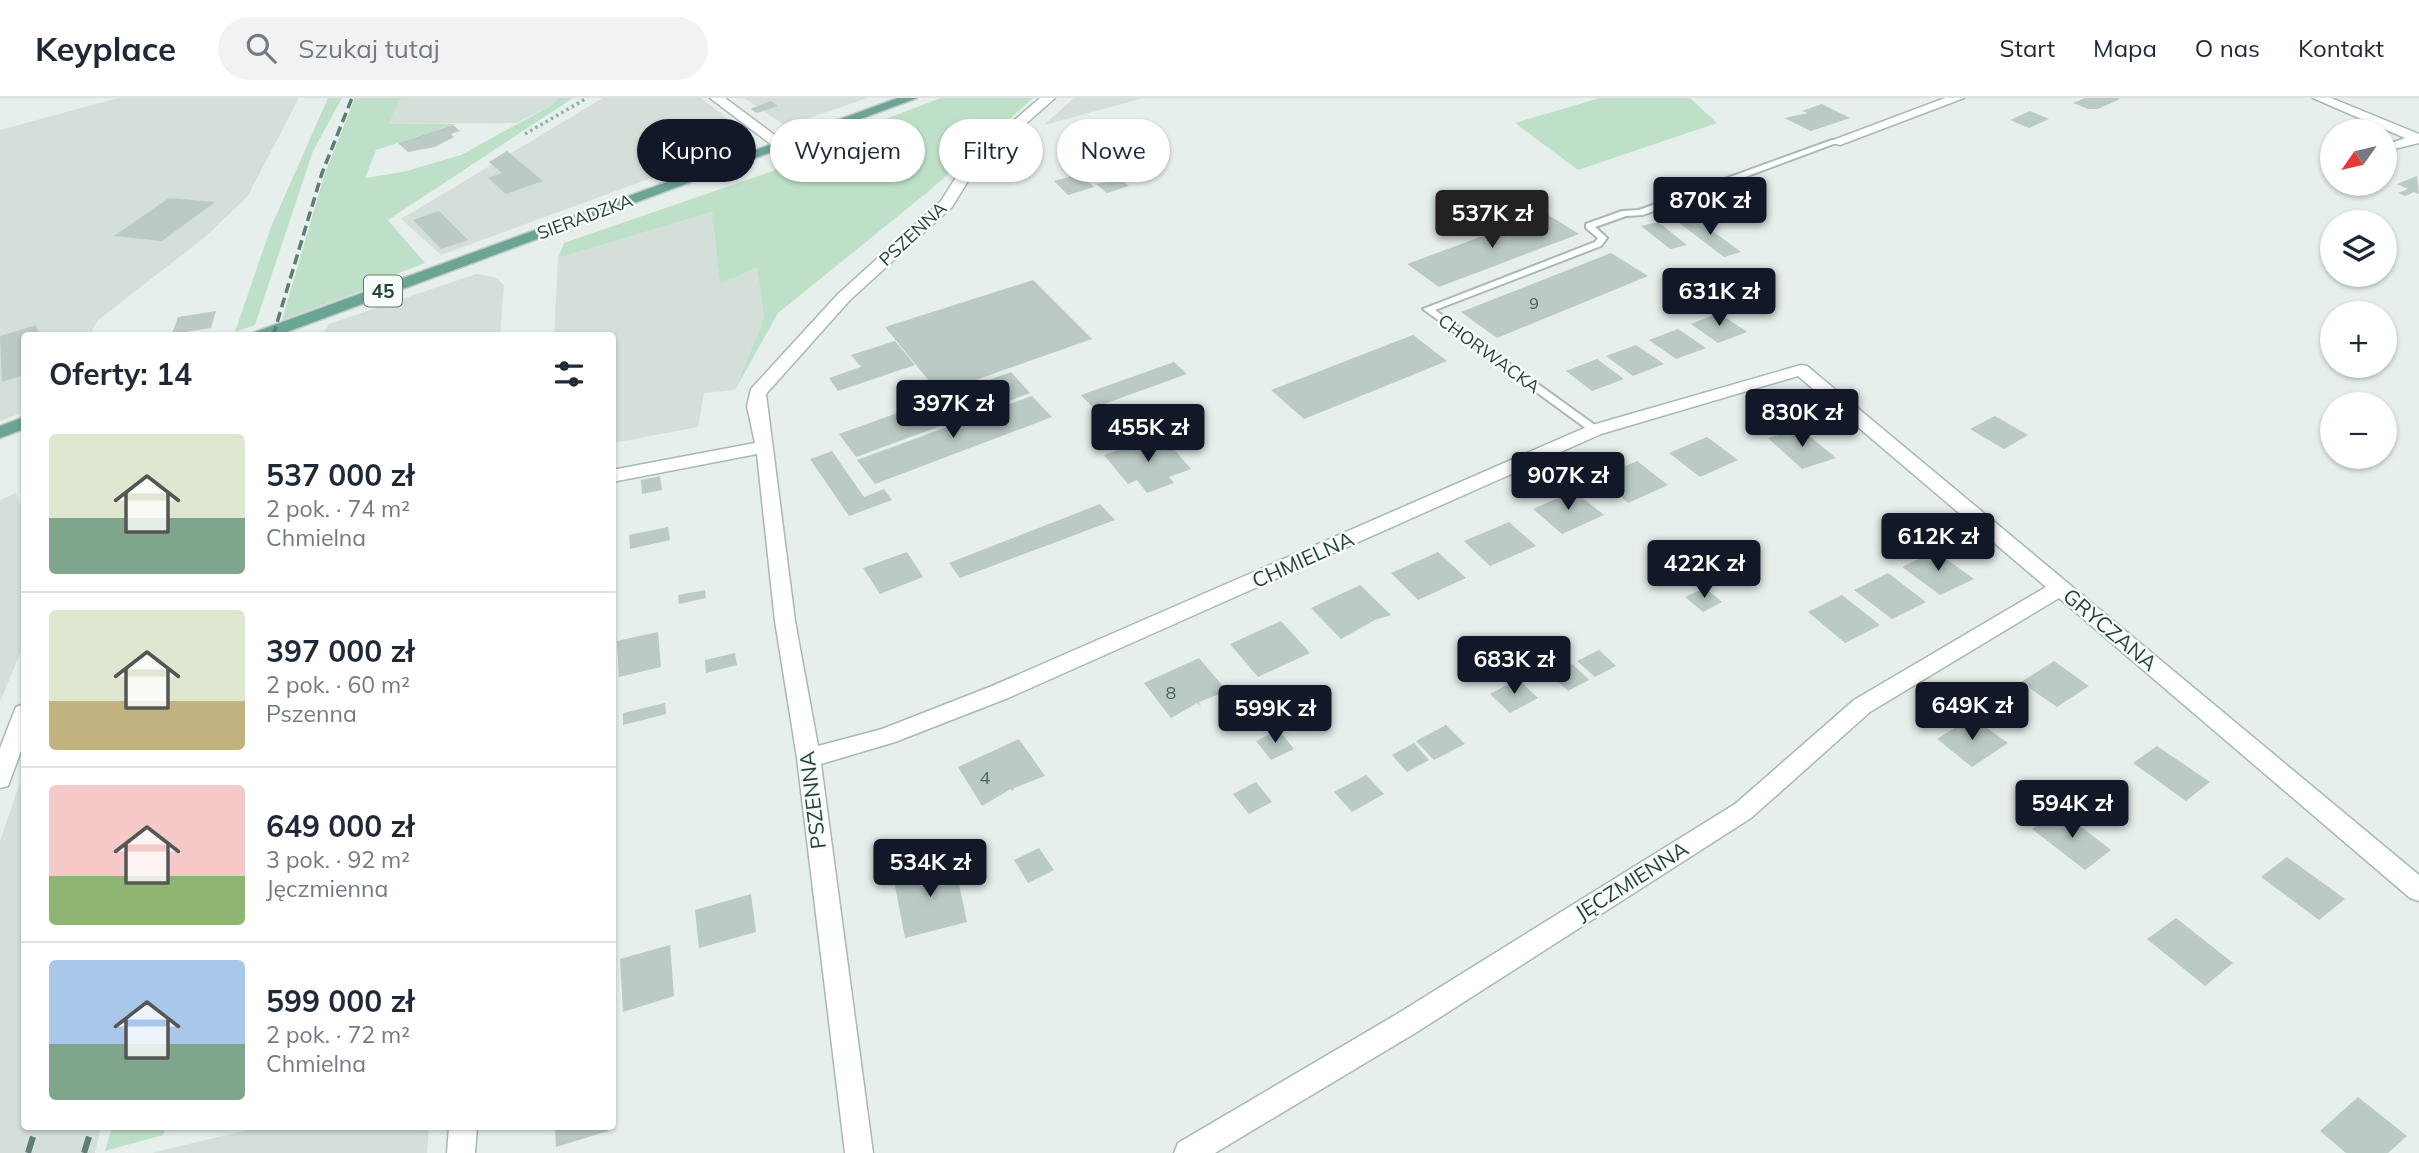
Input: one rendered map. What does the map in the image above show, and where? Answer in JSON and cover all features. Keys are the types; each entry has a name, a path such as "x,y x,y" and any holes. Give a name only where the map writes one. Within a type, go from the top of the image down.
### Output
{"main road":[{"name":"SIERADZKA","path":"852,119 910,98"},
{"name":"SIERADZKA","path":"272,332 770,149"},
{"path":"0,432 21,424"}],"street":[{"path":"718,98 770,137"},
{"name":"PSZENNA","path":"859,1153 809,758 785,621 765,447 756,406 757,393 844,297 947,204 970,166 1048,98"},
{"name":"CHORWACKA","path":"1835,142 1957,98"},
{"path":"2320,98 2418,139"},
{"path":"2398,145 2418,139"},
{"name":"CHMIELNA","path":"809,758 887,736 1000,692 1595,430 1801,370"},
{"name":"GRYCZANA","path":"1801,370 2419,890"},
{"path":"616,475 765,447"},
{"name":"JĘCZMIENNA","path":"1188,1153 1419,1016 1743,811 1862,706 2060,588"},
{"path":"0,779 21,721"},
{"path":"461,1153 463,1130"}],"lane":[{"name":"CHORWACKA","path":"1595,430 1428,309 1598,244 1603,238 1601,233 1588,226 1625,213 1640,213 1835,142"}],"path":[{"path":"526,134 587,98"}],"shaded area":[{"path":"118,98 299,98 247,197 205,237 97,321 91,332 21,332 21,413 0,421 0,130"},
{"path":"401,98 558,98 552,105 517,123 387,124"},
{"path":"603,98 701,98 728,119 637,119 637,182 640,182 441,255 401,219"},
{"path":"744,98 867,98 806,119 776,119"},
{"path":"1074,98 1144,98 1066,119 1057,119 1057,121 1044,125"},
{"path":"712,212 720,284 757,266 764,318 735,390 704,393 698,427 616,442 616,332 554,332 558,258"},
{"path":"476,274 495,277 504,285 500,332 324,332 329,324"},
{"path":"16,493 21,506 21,651 0,702 0,500"},
{"path":"21,780 21,1130 100,1130 95,1153 0,1153 0,841"},
{"path":"247,1130 429,1130 427,1153 152,1153"}],"green space":[{"path":"328,98 342,98 313,151 255,325 235,332 271,227"},
{"path":"355,98 401,98 388,124 456,124 376,150 365,178 403,172 461,155 552,105 558,98 573,98 388,220 425,263 376,282 378,285 282,320 325,173"},
{"path":"941,98 1033,98 1010,119 939,119 939,182 778,313 735,390 764,318 757,267 720,284 712,212 558,258 564,243 741,182 756,182 756,177 770,172 770,182 925,182 925,119 885,119"},
{"path":"1600,98 1690,98 1717,123 1578,170 1515,123"},
{"path":"111,1130 165,1130 163,1135 105,1151"}],"building":[{"path":"2085,98 2120,99 2098,109 2088,109 2073,103"},
{"path":"771,101 778,106 757,113 750,109"},
{"path":"1822,104 1850,118 1811,131 1784,118 1808,113 1802,111"},
{"path":"2030,111 2049,119 2029,128 2010,120"},
{"path":"453,125 460,131 451,134 454,137 435,147 408,152 398,143"},
{"path":"507,151 543,181 506,194 488,178 502,173 489,162"},
{"path":"2417,176 2419,194 2414,192 2405,196 2398,193 2408,189 2398,184"},
{"path":"1054,181 1088,182 1094,187 1068,195"},
{"path":"1124,182 1129,186 1107,193 1096,184"},
{"path":"169,198 215,202 162,241 114,236"},
{"path":"439,211 468,240 441,249 413,220"},
{"path":"1545,213 1579,234 1439,287 1407,264"},
{"path":"1695,218 1741,252 1724,257 1678,222"},
{"path":"1658,222 1687,245 1670,249 1641,226"},
{"path":"1611,253 1648,276 1497,338 1461,312"},
{"path":"1033,280 1092,339 939,393 885,327"},
{"path":"216,311 211,328 173,332 178,317"},
{"path":"1719,313 1747,332 1718,343 1691,324"},
{"path":"36,325 39,332 21,332 21,376 2,382 0,336"},
{"path":"1678,329 1706,348 1676,359 1649,340"},
{"path":"1413,335 1447,361 1304,419 1271,390"},
{"path":"895,341 915,365 838,391 829,378 861,367 851,355"},
{"path":"1636,345 1664,364 1633,376 1606,356"},
{"path":"1597,359 1624,379 1592,391 1566,371"},
{"path":"1174,362 1187,374 1093,408 1081,395"},
{"path":"1011,372 1030,393 856,457 839,434"},
{"path":"1032,396 1052,417 875,484 857,460"},
{"path":"1995,416 2028,435 2004,449 1970,429"},
{"path":"1801,429 1836,458 1802,469 1768,438"},
{"path":"1154,437 1165,450 1172,447 1191,469 1169,477 1174,483 1147,493 1137,480 1128,484 1104,455"},
{"path":"1707,437 1738,460 1700,477 1669,453"},
{"path":"832,451 864,497 884,489 892,500 849,516 810,459"},
{"path":"1637,461 1668,485 1628,503 1598,478"},
{"path":"660,476 662,490 642,494 641,480"},
{"path":"1574,491 1604,515 1562,534 1533,509"},
{"path":"1100,504 1115,520 960,578 949,563"},
{"path":"1509,522 1536,546 1490,566 1464,541"},
{"path":"668,527 670,540 630,549 629,535"},
{"path":"1935,551 1974,579 1940,595 1902,567"},
{"path":"907,552 923,577 880,594 863,568"},
{"path":"1438,552 1466,578 1418,600 1391,573"},
{"path":"1888,573 1926,602 1892,619 1854,590"},
{"path":"1360,585 1391,615 1375,620 1341,639 1311,608"},
{"path":"1705,588 1722,602 1703,612 1685,597"},
{"path":"705,590 706,598 679,604 678,595"},
{"path":"1842,595 1880,625 1845,643 1808,612"},
{"path":"1281,621 1310,653 1258,677 1230,644"},
{"path":"658,632 661,667 619,677 617,641"},
{"path":"1599,650 1616,666 1595,677 1577,661"},
{"path":"735,653 737,665 706,673 705,660"},
{"path":"1199,658 1227,691 1199,702 1201,707 1197,703 1171,718 1144,683"},
{"path":"2054,661 2089,686 2057,707 2021,682"},
{"path":"1572,664 1589,680 1568,691 1550,674"},
{"path":"1518,679 1538,698 1510,713 1490,694"},
{"path":"665,703 666,714 623,725 623,713"},
{"path":"1972,717 2008,743 1972,767 1937,739"},
{"path":"1446,725 1465,744 1434,760 1416,741"},
{"path":"1279,730 1294,749 1271,760 1256,741"},
{"path":"1019,739 1045,776 1014,788 1013,791 1011,789 982,806 958,767"},
{"path":"1414,743 1429,760 1407,772 1392,755"},
{"path":"2157,746 2210,782 2186,801 2133,763"},
{"path":"1366,775 1384,794 1352,812 1334,792"},
{"path":"1256,782 1272,802 1249,814 1233,794"},
{"path":"2059,810 2111,850 2085,870 2032,829"},
{"path":"1039,848 1054,870 1028,883 1014,860"},
{"path":"2287,857 2345,899 2319,920 2261,877"},
{"path":"954,860 967,922 905,938 893,875"},
{"path":"751,894 756,932 699,948 695,910"},
{"path":"2176,918 2233,963 2205,986 2147,939"},
{"path":"670,945 674,996 623,1012 620,959"},
{"path":"2358,1097 2407,1136 2388,1153 2346,1153 2320,1131"},
{"path":"555,1130 608,1130 608,1131 556,1147"}],"railway":[{"path":"274,332 322,173 352,98"},
{"path":"28,1153 35,1130"},
{"path":"84,1153 91,1130"}]}
